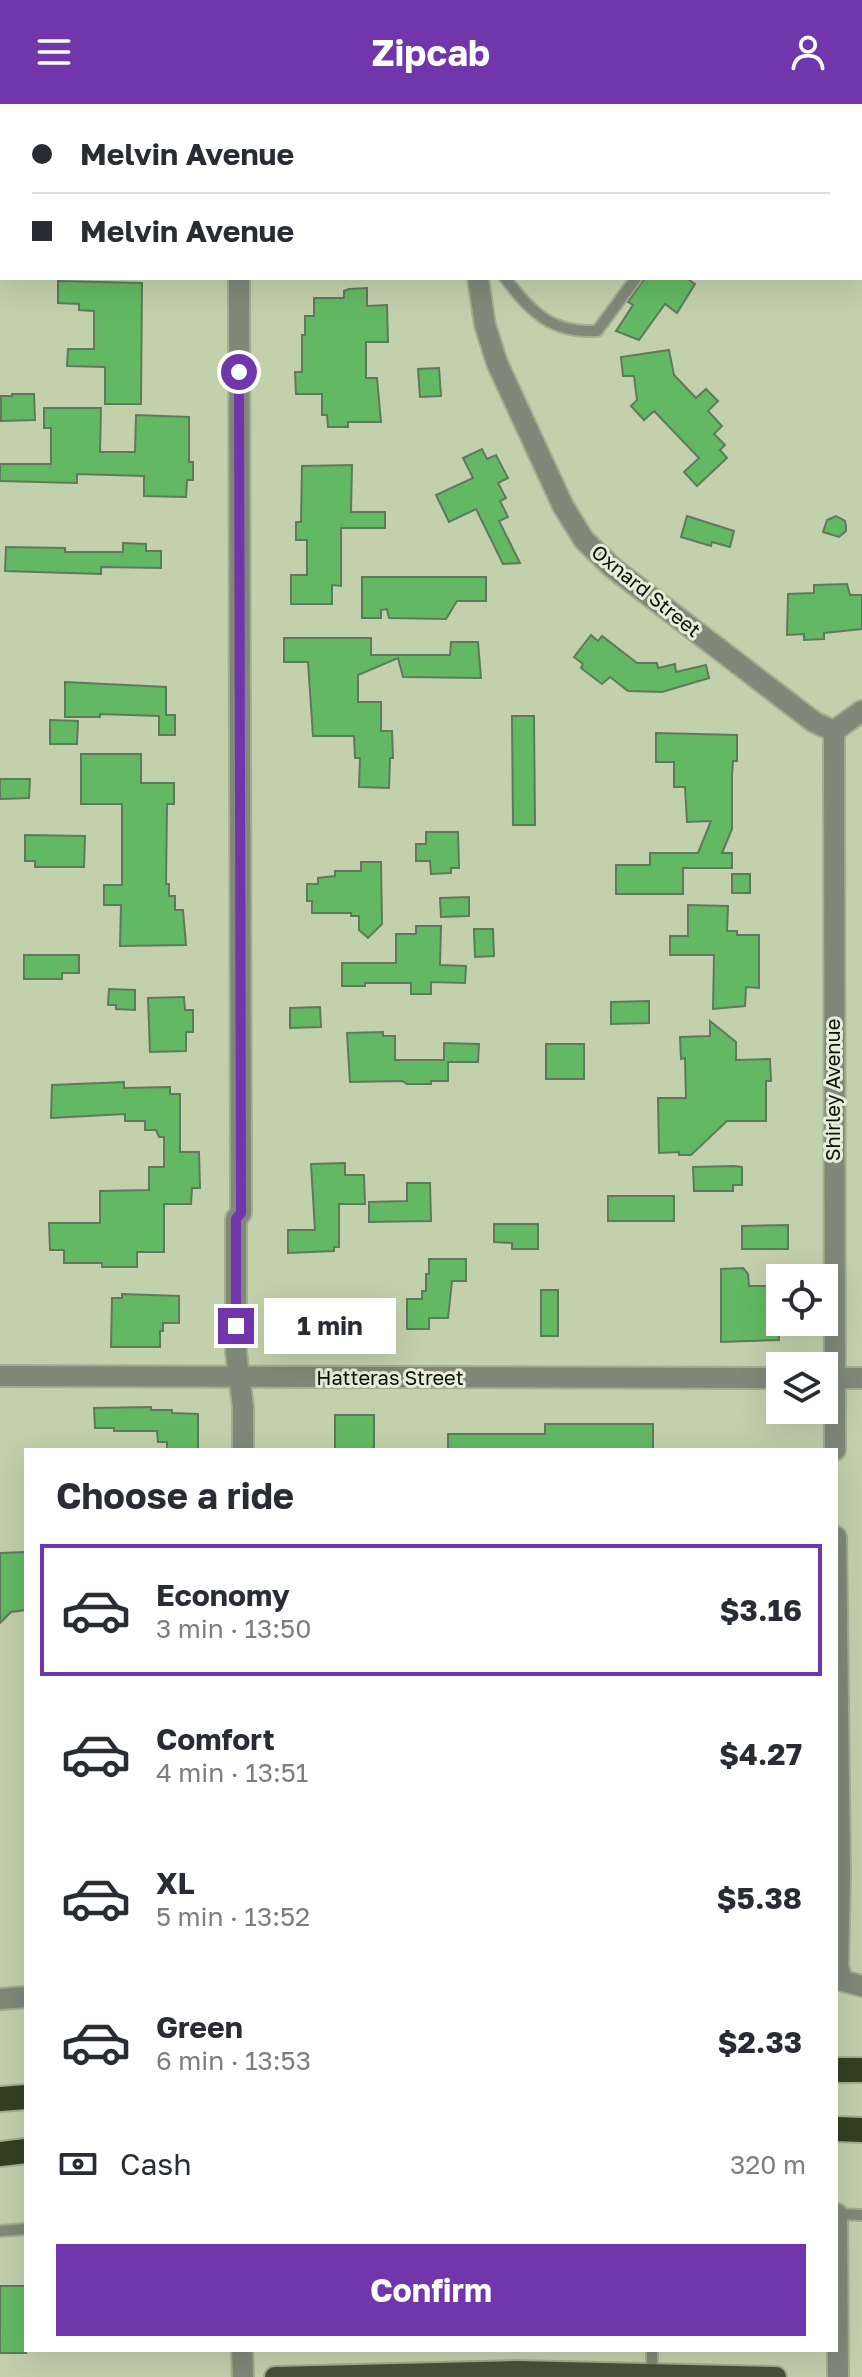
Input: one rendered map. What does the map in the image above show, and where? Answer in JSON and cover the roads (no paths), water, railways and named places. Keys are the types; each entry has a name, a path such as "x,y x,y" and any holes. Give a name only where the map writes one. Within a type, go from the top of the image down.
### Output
{"highway":[{"path":"838,2070 862,2070"},
{"path":"0,2099 24,2097"},
{"path":"838,2129 862,2130"},
{"path":"0,2154 24,2151"}],"main road":[{"path":"275,2377 414,2372 776,2377"}],"street":[{"path":"239,280 242,1011 241,1213 236,1219 236,1353 243,1407 243,1448"},
{"name":"Oxnard Street","path":"478,280 485,325 497,363 563,506 584,540 613,568 701,636 814,722 834,731"},
{"path":"834,731 862,711"},
{"name":"Shirley Avenue","path":"829,1352 834,731"},
{"name":"Hatteras Street","path":"0,1376 766,1378"},
{"path":"838,1378 862,1378"},
{"name":"Shirley Avenue","path":"833,1424 835,1448"},
{"path":"838,1706 838,1955"},
{"path":"838,1967 853,1984"},
{"path":"0,1999 24,1997"},
{"path":"242,2352 243,2377"},
{"path":"838,2352 838,2377"}],"lane":[{"path":"507,280 531,309 562,329 576,331 597,331 635,280"},
{"path":"838,2214 862,2215"},
{"path":"0,2231 24,2229"},
{"path":"652,2352 652,2374"}]}
